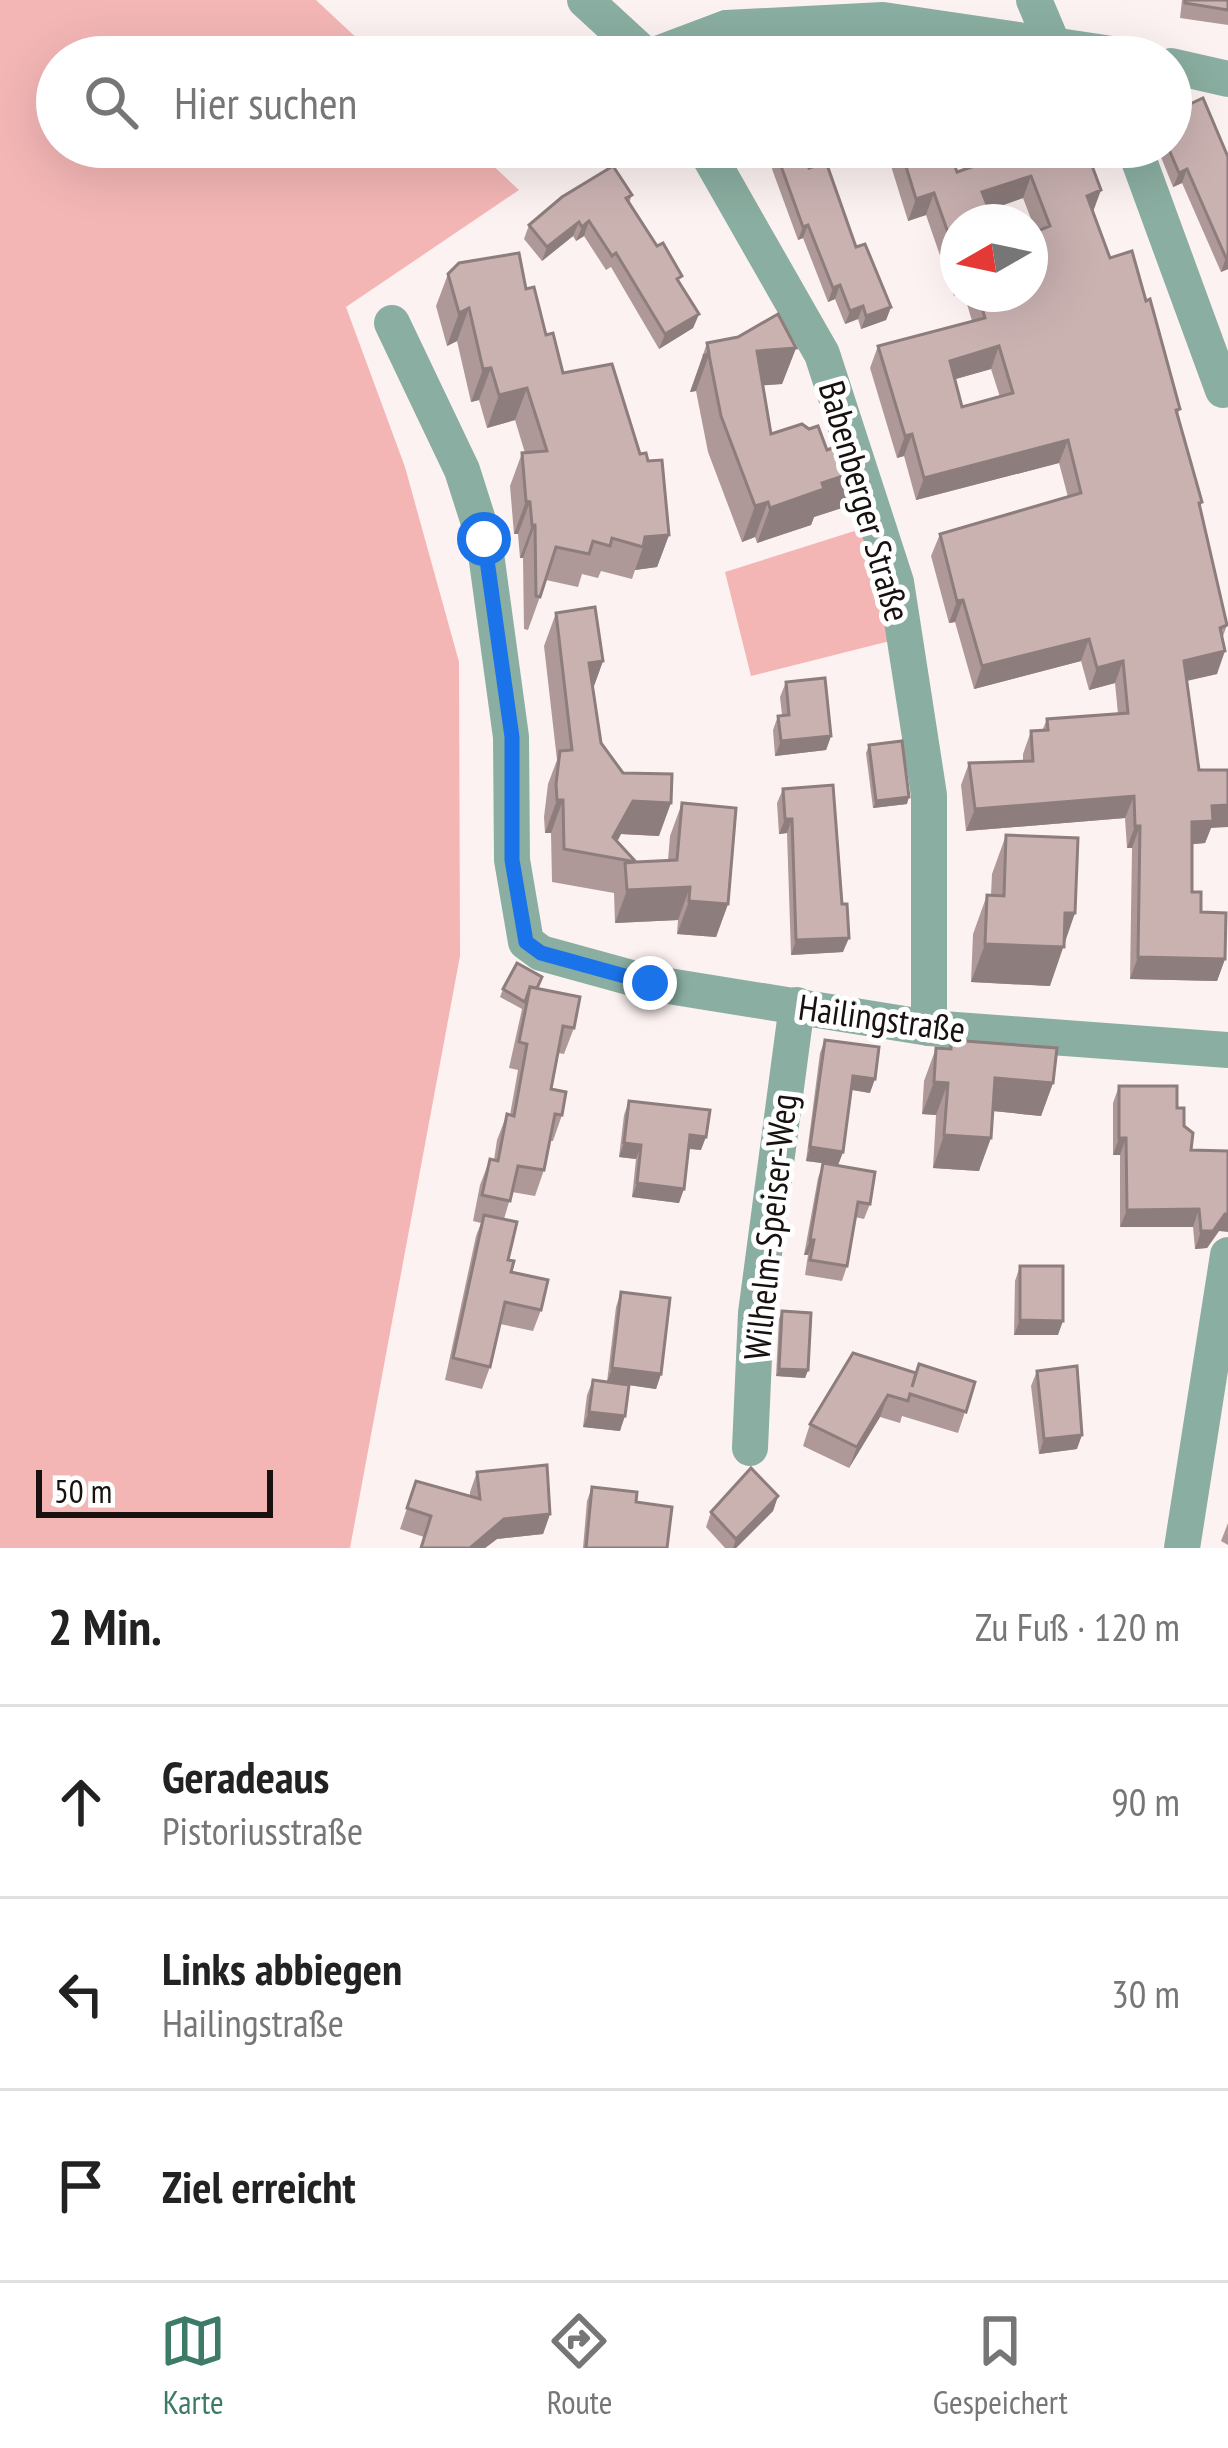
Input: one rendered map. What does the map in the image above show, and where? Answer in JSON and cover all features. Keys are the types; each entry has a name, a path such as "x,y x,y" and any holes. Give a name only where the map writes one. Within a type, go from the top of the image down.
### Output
{"street":[{"path":"585,0 625,36"},
{"path":"1034,0 1049,36"},
{"path":"704,36 726,28 883,20 992,36"},
{"path":"1192,71 1228,79"},
{"name":"Babenberger Straße","path":"716,168 822,354 896,582 929,795 928,1028"},
{"path":"1142,168 1222,390"},
{"name":"Hailingstraße","path":"392,323 462,470 484,539 512,737 512,860 526,942 541,953 650,983 928,1028 1228,1049"},
{"name":"Wilhelm-Speiser-Weg","path":"750,1448 756,1313 797,1006"},
{"path":"1182,1548 1228,1255"}],"shaded area":[{"path":"0,0 316,0 355,36 36,36 36,168 495,168 519,190 346,307 405,467 459,662 460,956 350,1548 0,1548"},
{"path":"867,527 890,641 751,676 725,572"}],"building":[{"path":"1228,0 1228,10 1185,3"},
{"path":"1203,98 1228,157 1226,258 1187,169 1179,173 1177,168 1192,168 1192,103"},
{"path":"614,168 632,195 626,198 657,246 663,243 682,276 677,279 699,314 665,334 616,253 612,256 589,221 582,227 579,222 547,247 529,225 562,197"},
{"path":"782,168 828,168 856,247 865,244 891,307 866,316 863,306 850,311 840,285 833,288 808,225 803,227"},
{"path":"906,168 956,168 957,172 969,168 1093,168 1101,190 1087,196 1110,258 1132,251 1180,409 1176,410 1202,502 1227,625 1220,628 1225,651 1184,661 1199,770 1228,770 1228,805 1212,806 1213,821 1192,822 1192,892 1201,892 1201,912 1226,913 1225,959 1138,957 1140,826 1135,826 1134,796 975,809 969,763 1033,761 1031,731 1048,730 1047,719 1128,713 1123,661 1097,668 1089,639 982,666 963,600 957,601 940,534 1081,493 1068,440 924,478 912,434 905,436 878,346 985,318 983,312 1048,312 1048,204 1042,204 1031,176 982,192 987,204 940,204 940,210 934,193 916,199","holes":["999,346 1013,393 962,407 950,361"]},
{"path":"519,253 526,289 534,287 546,335 553,333 563,373 612,364 640,454 646,453 648,461 662,460 669,535 645,537 643,547 612,538 610,546 593,541 589,554 556,547 540,597 536,596 535,525 526,501 522,453 547,451 527,388 499,395 491,368 483,369 469,308 459,313 448,274 459,263"},
{"path":"778,314 796,348 757,351 771,434 802,424 809,429 818,426 827,450 851,441 861,470 770,508 768,502 755,506 721,416 709,355 703,356 709,353 707,343 738,337"},
{"path":"595,607 603,661 589,663 601,743 623,773 672,774 671,803 633,801 613,837 636,862 564,849 563,800 557,800 556,784 560,751 572,750 556,613"},
{"path":"825,678 831,736 781,741 778,716 789,715 786,682"},
{"path":"902,741 909,797 876,801 869,745"},
{"path":"833,785 849,938 796,940 792,819 785,819 783,789"},
{"path":"682,803 736,808 728,904 689,901 690,887 627,890 625,863 677,860"},
{"path":"1006,835 1078,838 1075,913 1065,913 1064,947 985,944 987,895 1004,896"},
{"path":"517,963 542,977 537,988 530,987 525,1002 503,989"},
{"path":"530,987 580,997 574,1028 563,1026 551,1089 566,1092 562,1115 555,1114 544,1170 518,1166 510,1201 482,1195 490,1159 498,1161 507,1114 514,1116 527,1044 519,1042"},
{"path":"825,1040 879,1047 875,1079 853,1076 843,1152 810,1147"},
{"path":"951,1040 1057,1048 1053,1083 995,1078 991,1138 944,1135 948,1083 934,1082 936,1048 951,1049"},
{"path":"1119,1086 1177,1086 1177,1108 1184,1108 1184,1126 1193,1133 1191,1150 1228,1151 1228,1214 1213,1231 1201,1231 1199,1209 1127,1210 1126,1138 1119,1138"},
{"path":"629,1101 710,1110 706,1137 690,1135 684,1189 637,1183 641,1145 624,1143"},
{"path":"823,1163 875,1172 870,1204 858,1202 847,1266 810,1260"},
{"path":"484,1215 517,1222 508,1260 514,1261 511,1272 548,1280 541,1310 505,1302 490,1367 453,1358"},
{"path":"1020,1266 1063,1266 1063,1321 1020,1320"},
{"path":"621,1292 670,1298 661,1374 612,1368"},
{"path":"782,1311 811,1313 808,1370 779,1369"},
{"path":"853,1353 916,1373 912,1387 919,1364 975,1382 966,1412 910,1394 908,1401 888,1395 857,1447 810,1424"},
{"path":"1077,1366 1082,1435 1044,1439 1037,1371"},
{"path":"593,1380 629,1385 625,1416 589,1412"},
{"path":"547,1465 550,1514 504,1519 470,1548 421,1548 431,1516 407,1508 416,1481 480,1499 477,1472"},
{"path":"751,1468 778,1496 736,1539 711,1512"},
{"path":"592,1487 637,1492 636,1502 672,1507 667,1548 586,1548"}],"route":[{"path":"484,539 512,737 512,860 526,942 541,953 650,983"}]}
